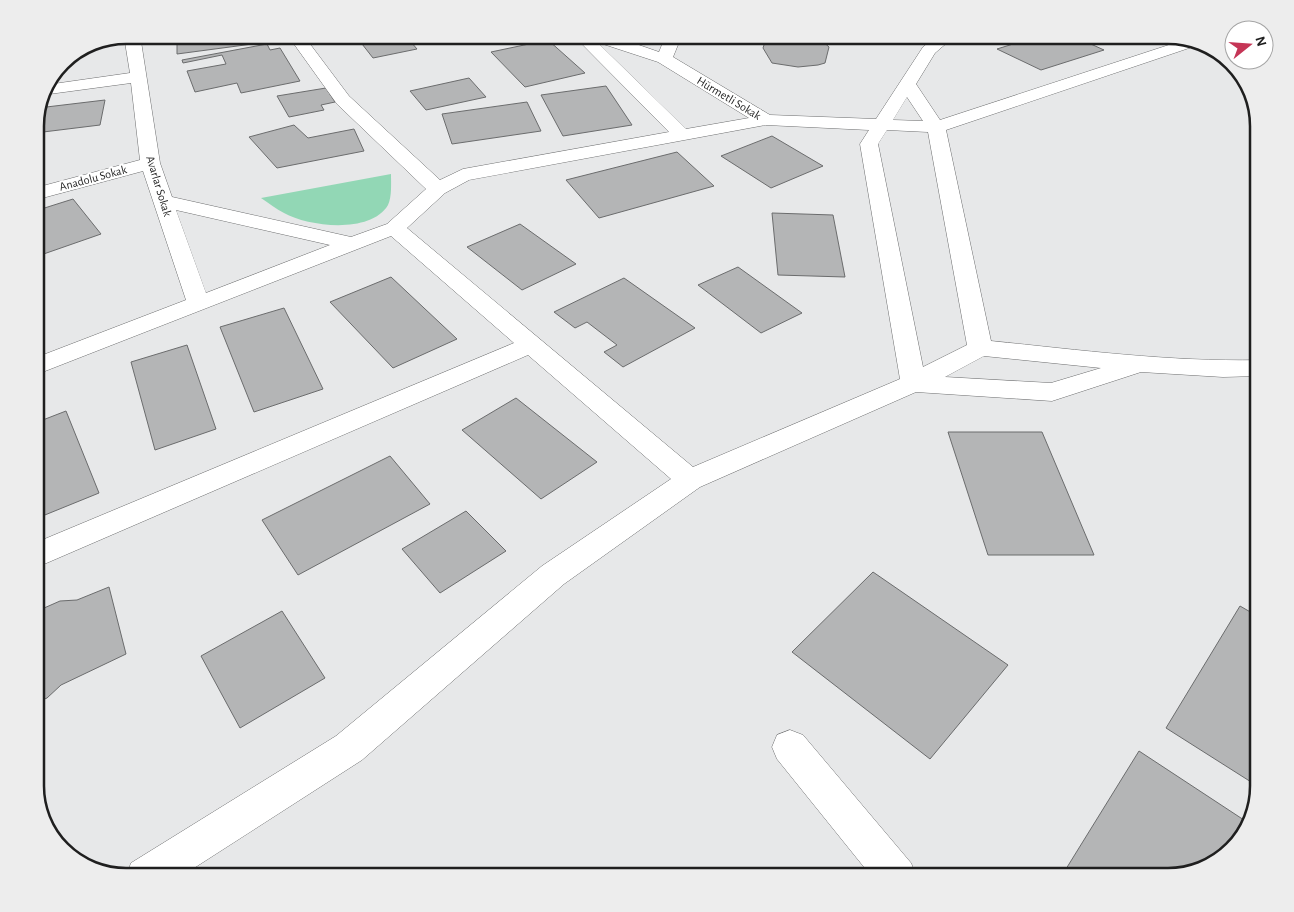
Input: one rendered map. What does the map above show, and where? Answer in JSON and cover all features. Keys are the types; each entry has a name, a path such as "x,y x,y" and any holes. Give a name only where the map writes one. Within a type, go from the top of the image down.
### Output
{"street":[{"name":"Avarlar Sokak","path":"134,44 150,163 198,303"},
{"path":"302,44 343,100 438,189"},
{"path":"590,44 683,136"},
{"name":"Hürmetli Sokak","path":"621,44 664,59 766,120 936,127"},
{"path":"664,59 670,44"},
{"path":"913,383 869,144 929,50 937,44"},
{"path":"936,127 1184,46"},
{"path":"53,89 139,77"},
{"path":"907,84 936,127 980,348"},
{"path":"44,363 394,228 438,189 463,175 766,120"},
{"name":"Anadolu Sokak","path":"44,192 150,163"},
{"path":"163,201 352,244"},
{"path":"394,228 690,480"},
{"path":"44,552 531,346"},
{"path":"159,868 349,748 554,575 690,480 913,383 980,348 1144,364 1250,368"},
{"path":"913,383 1052,392 1144,364"},
{"path":"790,747 891,868"}],"green space":[{"path":"391,174 391,194 388,205 380,214 354,224 339,225 308,222 278,210 261,198"}],"building":[{"path":"177,44 252,44 177,54"},
{"path":"267,44 270,50 280,48 300,81 241,93 237,83 195,92 187,71 226,64 222,55 183,63 182,60"},
{"path":"362,44 413,44 417,49 373,58"},
{"path":"529,44 552,44 585,73 525,87 491,52"},
{"path":"764,44 826,44 829,47 825,63 798,67 772,63 763,48"},
{"path":"1013,44 1091,44 1104,50 1041,70 997,49"},
{"path":"469,78 486,97 426,110 410,91"},
{"path":"606,86 632,125 563,136 541,95"},
{"path":"326,88 335,102 321,105 324,110 289,117 277,96"},
{"path":"105,100 100,125 44,132 46,107"},
{"path":"527,102 541,131 452,144 442,114"},
{"path":"294,125 308,138 354,129 364,151 277,168 249,137"},
{"path":"772,136 823,166 771,188 721,156"},
{"path":"677,152 714,186 599,218 566,180"},
{"path":"73,199 101,234 44,254 44,208"},
{"path":"772,213 833,215 845,277 778,275"},
{"path":"520,224 576,264 522,290 467,247"},
{"path":"738,267 802,313 761,333 698,285"},
{"path":"391,277 457,339 393,368 330,302"},
{"path":"624,278 695,328 623,367 604,352 617,345 587,322 575,328 554,312"},
{"path":"284,308 323,389 254,412 220,327"},
{"path":"187,345 216,429 155,450 131,362"},
{"path":"516,398 597,462 541,499 462,430"},
{"path":"66,411 99,493 44,515 44,420"},
{"path":"948,432 1042,432 1094,555 988,555"},
{"path":"390,456 430,504 298,575 262,520"},
{"path":"466,511 506,551 440,593 402,549"},
{"path":"873,572 1008,665 930,759 792,652"},
{"path":"109,587 126,654 61,685 44,699 44,608 60,601 77,600"},
{"path":"1240,606 1250,612 1250,781 1166,728"},
{"path":"282,611 325,678 240,728 201,656"},
{"path":"1139,751 1243,819 1236,832 1218,851 1199,862 1179,868 1067,868"}]}
